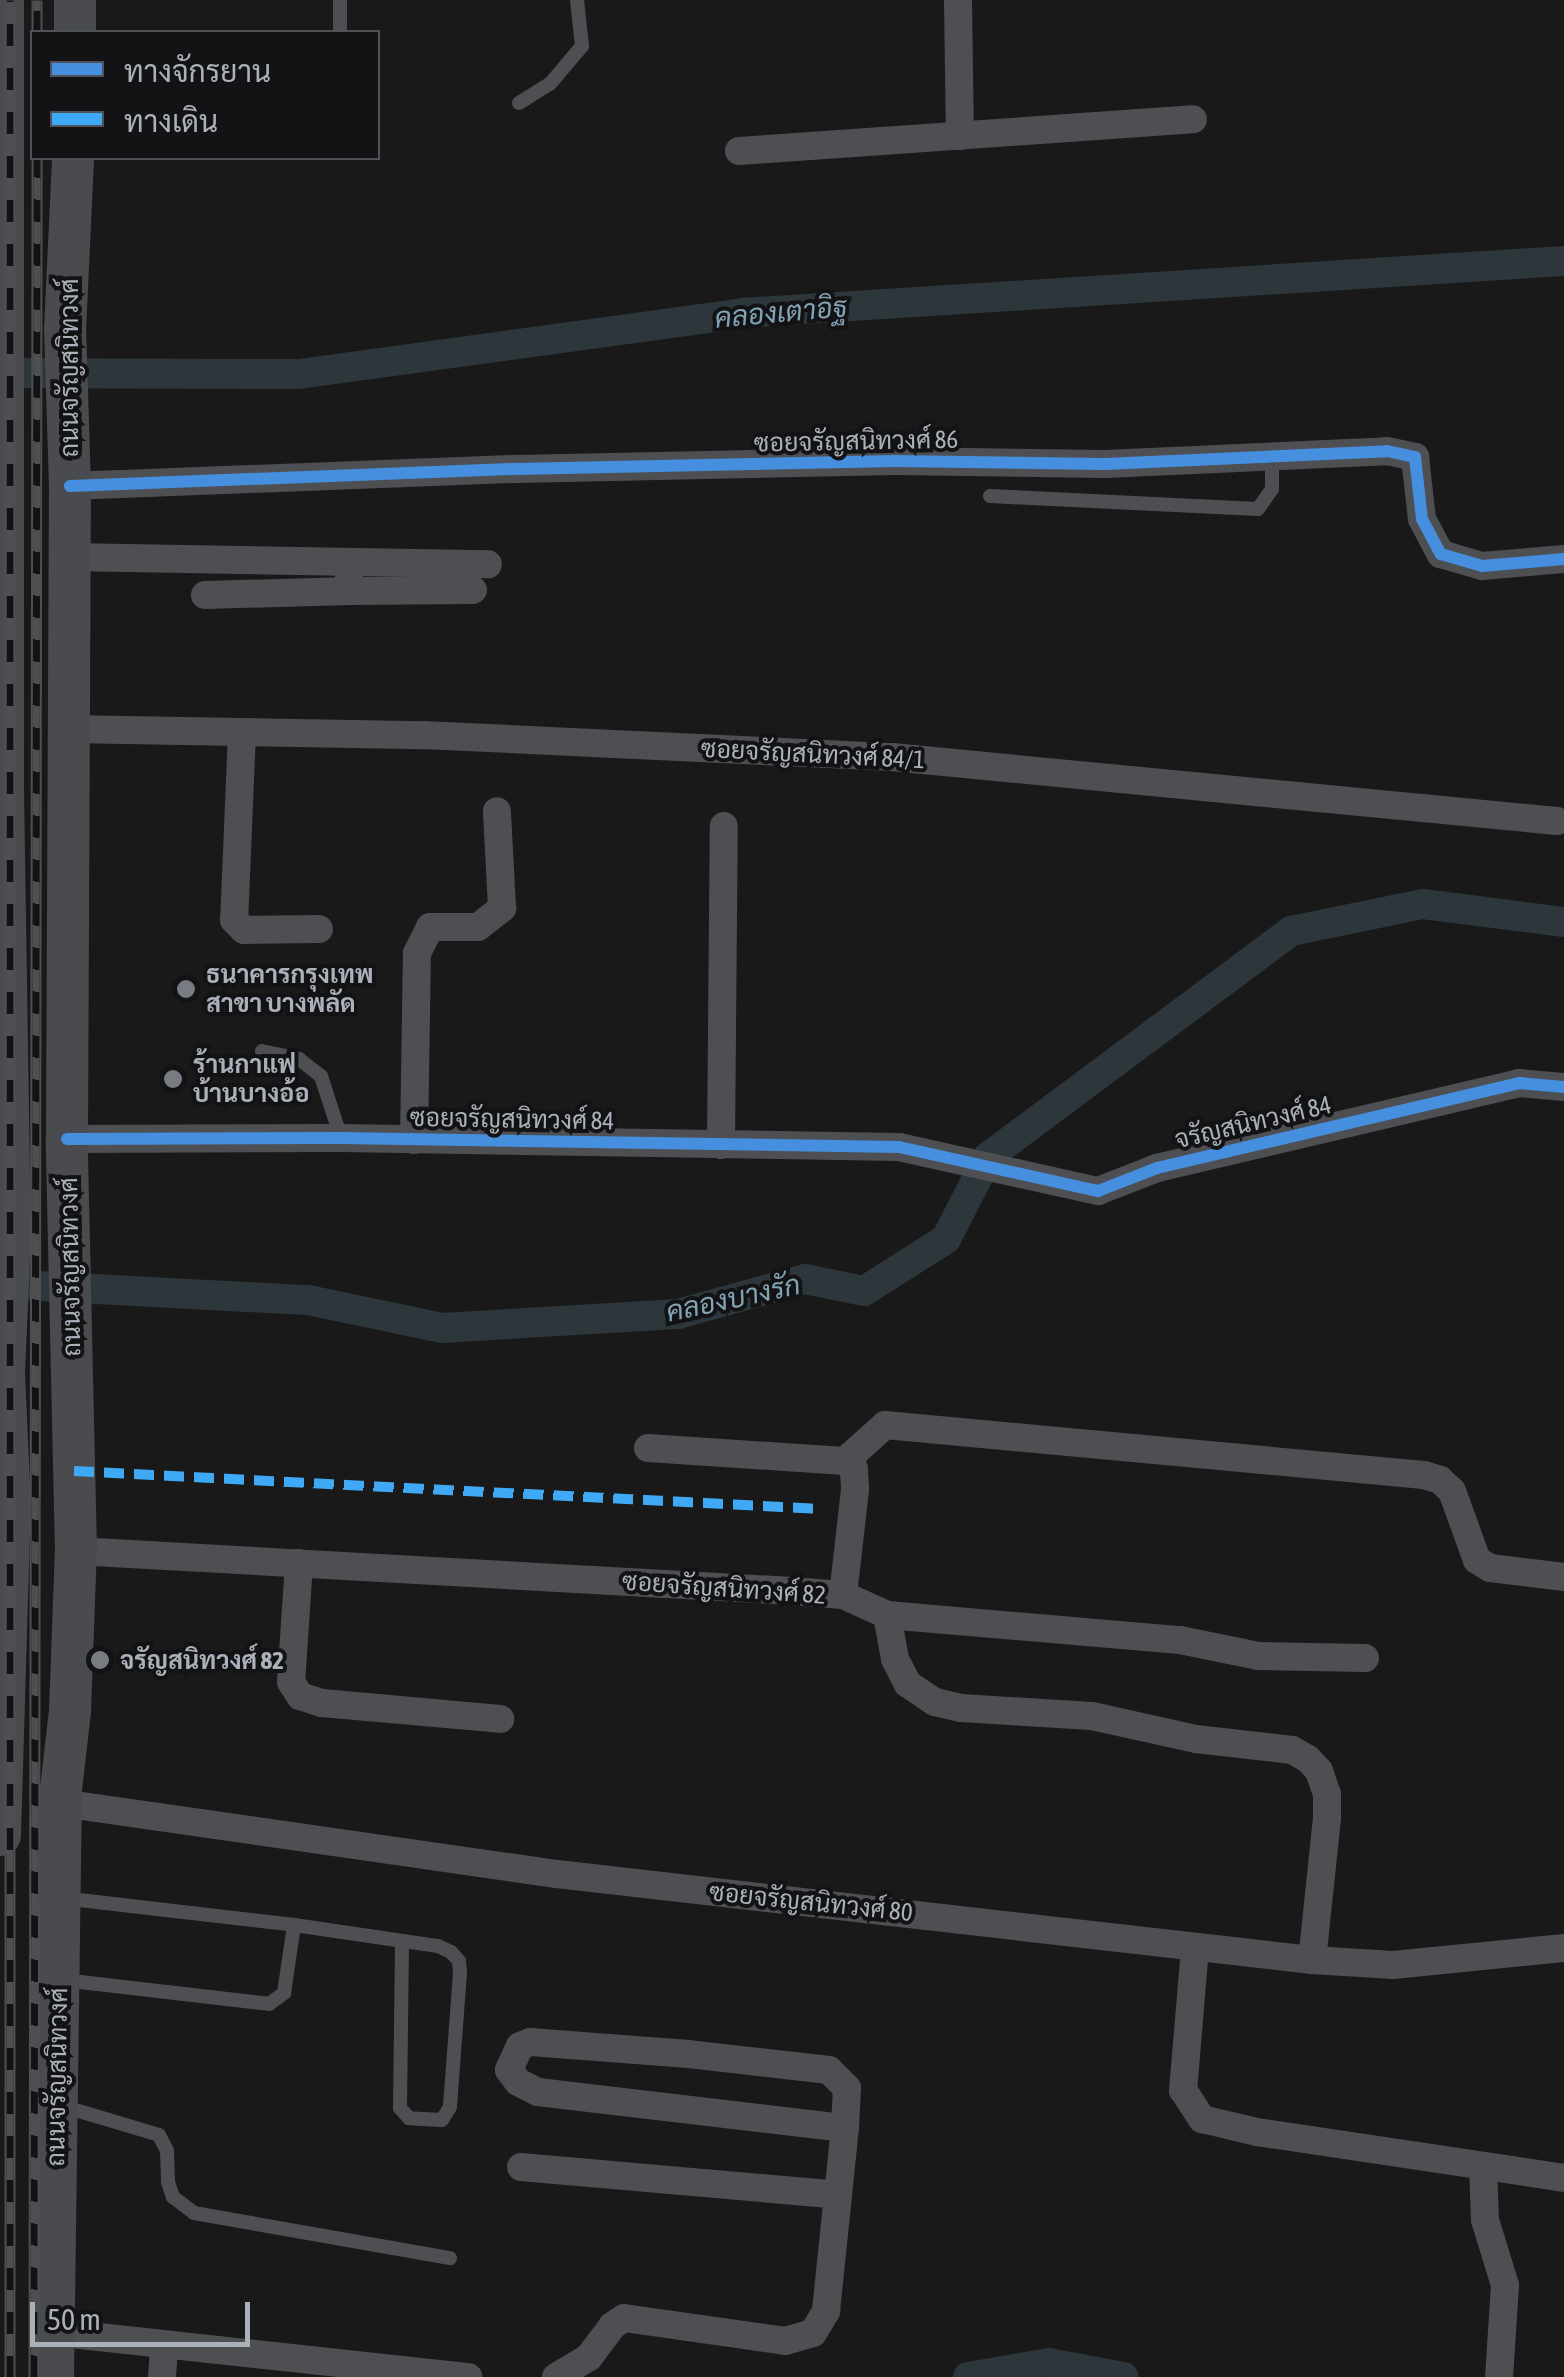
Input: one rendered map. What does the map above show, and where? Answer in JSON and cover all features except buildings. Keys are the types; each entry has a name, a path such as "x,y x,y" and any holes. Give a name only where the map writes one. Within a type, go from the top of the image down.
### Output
{"main road":[{"path":"0,1835 5,1507 2,1373 6,1315 1,792 5,333 2,0"},
{"path":"74,30 75,0"},
{"name":"ถนนจรัญสนิทวงศ์","path":"53,2377 61,1803 76,1551 66,1139 70,486 65,330 73,160"}],"street":[{"path":"958,0 960,136"},
{"path":"739,151 1192,119"},
{"name":"ซอยจรัญสนิทวงศ์ 86","path":"70,486 517,469 895,461 1105,464 1387,451 1415,457 1422,519 1440,554 1482,566 1564,558"},
{"path":"69,557 488,564"},
{"path":"348,562 350,591"},
{"path":"204,595 473,590"},
{"name":"ซอยจรัญสนิทวงศ์ 84/1","path":"67,729 423,735 892,756 1557,821"},
{"path":"242,732 234,920 244,930 320,929"},
{"path":"414,1140 417,953 430,928 478,927 502,908 497,811"},
{"path":"721,1144 724,826"},
{"name":"จรัญสนิทวงศ์ 84","path":"955,1159 1098,1191 1157,1168 1519,1083 1564,1088"},
{"name":"ซอยจรัญสนิทวงศ์ 84","path":"66,1139 342,1138 899,1147 955,1159"},
{"path":"845,1461 884,1425 1424,1475 1440,1480 1452,1491 1477,1560 1490,1568 1564,1576"},
{"path":"648,1448 845,1461 854,1470 854,1489 843,1596"},
{"name":"ซอยจรัญสนิทวงศ์ 82","path":"76,1551 843,1596 887,1615 1180,1640 1258,1656 1365,1658"},
{"path":"299,1563 290,1682 300,1696 322,1703 500,1719"},
{"path":"887,1615 895,1659 908,1684 935,1702 960,1708 1092,1716 1196,1739 1292,1750 1308,1759 1327,1794 1312,1960"},
{"name":"ซอยจรัญสนิทวงศ์ 80","path":"61,1803 557,1874 1312,1960 1394,1965 1564,1948"},
{"path":"1194,1948 1183,2090 1202,2119 1564,2178"},
{"path":"556,2377 589,2357 612,2326 624,2318 786,2341 813,2333 826,2311 845,2128 847,2088 829,2070 530,2042 520,2046 511,2058 510,2070 518,2082 538,2092 845,2128"},
{"path":"1483,2166 1485,2220 1505,2286 1500,2377"},
{"path":"521,2168 838,2195"},
{"path":"53,2332 469,2377"},
{"path":"162,2377 164,2346"}],"lane":[{"path":"340,0 340,30"},
{"path":"520,103 550,84 582,46 577,0"},
{"path":"990,496 1258,509 1272,489 1272,456"},
{"path":"262,1051 299,1058 320,1076 342,1138"},
{"path":"62,1898 294,1925 402,1940 438,1946 459,1961 450,2107 442,2120 409,2118 400,2108 402,1940"},
{"path":"58,1979 269,2004 284,1993 294,1925"},
{"path":"56,2105 160,2135 167,2151 168,2182 174,2197 194,2214 450,2258"}],"waterway":[{"name":"คลองเตาอิฐ","path":"0,373 299,374 742,313 1564,261"},
{"name":"คลองบางรัก","path":"0,1284 308,1300 442,1328 678,1314 805,1279 864,1291 946,1239 988,1157 1291,931 1423,904 1564,922"},
{"path":"968,2377 1049,2363 1124,2377"}],"railway":[{"path":"10,0 10,2377"},
{"path":"37,0 37,30"},
{"path":"34,2377 37,160"}],"marked path":[{"path":"74,1471 821,1509"}],"cycle path":[{"path":"70,486 517,469 895,461 1105,464 1387,451 1415,457 1422,519 1441,554 1482,566 1564,559"},
{"path":"67,1139 341,1138 899,1147 1098,1191 1157,1168 1519,1083 1564,1087"}],"place":[{"name":"ธนาคารกรุงเทพ สาขา บางพลัด","path":"186,989"},
{"name":"ร้านกาแฟ บ้านบางอ้อ","path":"173,1079"},
{"name":"จรัญสนิทวงศ์ 82","path":"100,1660"}]}
